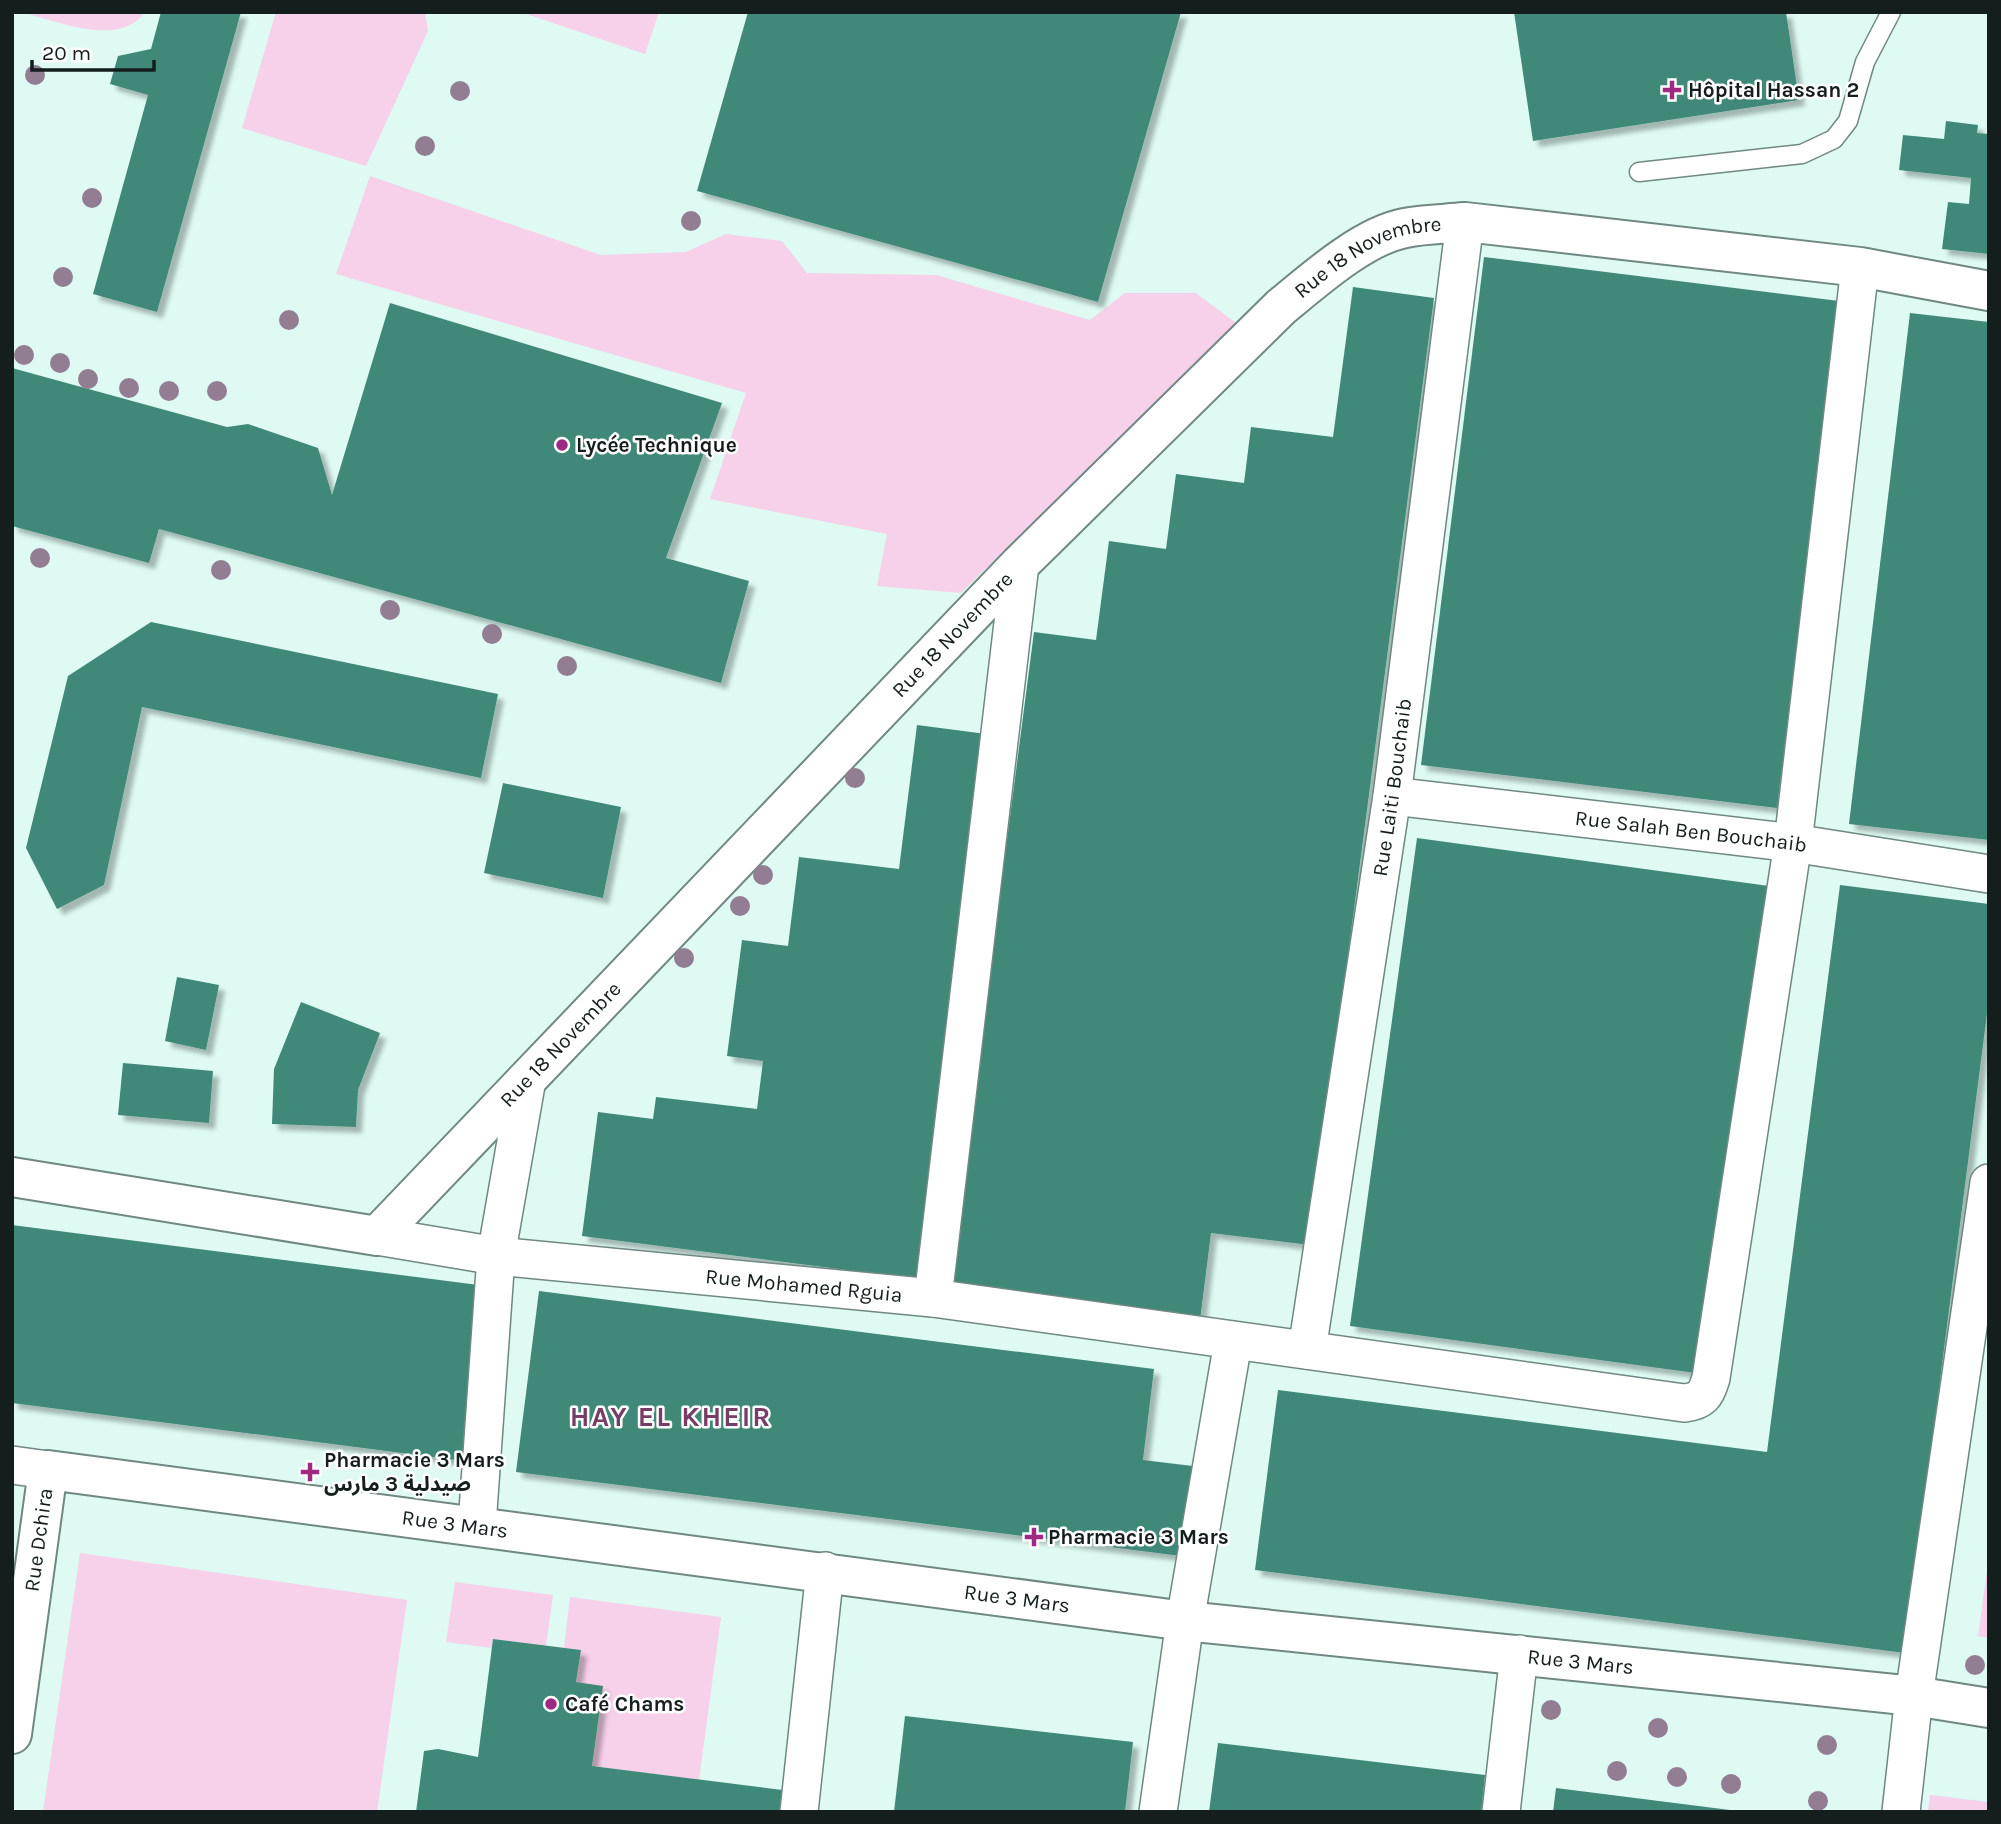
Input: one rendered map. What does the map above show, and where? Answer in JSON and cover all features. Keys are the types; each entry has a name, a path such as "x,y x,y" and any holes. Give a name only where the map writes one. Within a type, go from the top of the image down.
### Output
{"street":[{"name":"Rue 18 Novembre","path":"376,1236 1020,564 1281,307 1320,274 1366,245 1403,228 1465,222 1860,267 1989,291"},
{"name":"Rue Laiti Bouchaib","path":"1307,1350 1392,796 1465,222"},
{"path":"1793,843 1860,267"},
{"path":"933,1298 1020,564"},
{"name":"Rue Salah Ben Bouchaib","path":"1392,796 1793,843 1989,874"},
{"name":"Rue Mohamed Rguia","path":"376,1236 496,1256 933,1298 1684,1403 1697,1401 1706,1395 1793,843"},
{"path":"477,1525 496,1256 527,1079"},
{"path":"12,1177 376,1236"},
{"path":"1902,1812 1914,1696 1989,1183"},
{"path":"1158,1812 1185,1621 1233,1342"},
{"name":"Rue 3 Mars","path":"30,1467 1185,1621 1914,1696 1989,1707"},
{"name":"Rue Dchira","path":"12,1734 30,1467"},
{"path":"799,1812 825,1571"},
{"path":"1501,1812 1519,1654"}],"lane":[{"path":"1639,173 1802,154 1834,139 1848,121 1865,62 1891,12"}],"shaded area":[{"path":"20,12 145,12 134,23 120,29 104,30 86,29"},
{"path":"276,12 425,12 428,31 366,166 242,128"},
{"path":"520,12 659,12 645,54"},
{"path":"370,176 601,255 686,252 726,234 782,241 807,273 936,275 1090,320 1125,293 1196,293 1236,323 961,593 877,586 887,534 710,499 746,393 336,274"},
{"path":"80,1553 407,1600 377,1812 43,1812"},
{"path":"1989,1555 1989,1638 1978,1636"},
{"path":"455,1582 553,1595 546,1646 493,1639 492,1648 446,1642"},
{"path":"570,1597 721,1617 699,1780 592,1766 576,1682 581,1650 564,1648"},
{"path":"1930,1795 1989,1802 1989,1812 1928,1812"}],"building":[{"path":"161,12 241,12 157,312 93,294 148,95 110,84 118,56 151,49"},
{"path":"748,12 1181,12 1098,302 697,191"},
{"path":"1514,12 1786,12 1799,100 1533,141"},
{"path":"1946,121 1978,125 1977,133 1989,134 1989,254 1942,249 1948,202 1969,204 1971,178 1899,170 1903,135 1944,139"},
{"path":"1484,257 1839,301 1777,808 1421,765"},
{"path":"1353,287 1434,298 1310,1245 1211,1233 1200,1320 949,1287 1034,632 1096,640 1109,541 1166,549 1176,474 1244,483 1251,427 1333,437"},
{"path":"390,303 722,403 666,558 749,581 721,683 159,529 149,563 12,526 12,368 227,427 248,424 318,448 332,495"},
{"path":"1910,313 1989,322 1989,840 1849,824"},
{"path":"151,622 498,694 481,778 142,707 104,885 57,909 26,848 68,676"},
{"path":"917,725 994,735 925,1280 582,1236 598,1112 653,1119 656,1097 757,1109 763,1061 727,1056 742,940 788,946 799,857 899,869"},
{"path":"503,783 621,807 603,898 484,873"},
{"path":"1417,838 1769,886 1703,1374 1350,1326"},
{"path":"1840,885 1989,904 1989,998 1905,1653 1255,1570 1278,1390 1767,1452"},
{"path":"177,977 219,985 206,1050 165,1041"},
{"path":"301,1002 380,1033 358,1090 356,1127 272,1124 274,1069"},
{"path":"123,1063 213,1071 209,1123 118,1115"},
{"path":"12,1225 494,1287 472,1462 12,1403"},
{"path":"539,1291 1154,1369 1143,1460 1201,1467 1189,1557 516,1472"},
{"path":"493,1639 581,1650 576,1682 603,1686 592,1766 782,1790 779,1812 416,1812 424,1751 438,1749 478,1757"},
{"path":"905,1716 1133,1742 1125,1812 894,1812"},
{"path":"1218,1743 1485,1775 1481,1812 1209,1812"},
{"path":"1556,1788 1730,1810 1730,1812 1553,1812"}],"place":[{"name":"Hôpital Hassan 2","path":"1672,90"},
{"name":"Lycée Technique","path":"562,445"},
{"name":"Pharmacie 3 Mars صيدلية 3 مارس","path":"310,1472"},
{"name":"Pharmacie 3 Mars","path":"1034,1537"},
{"name":"Café Chams","path":"551,1704"}],"district":[{"name":"HAY EL KHEIR","path":"671,1416"}]}
